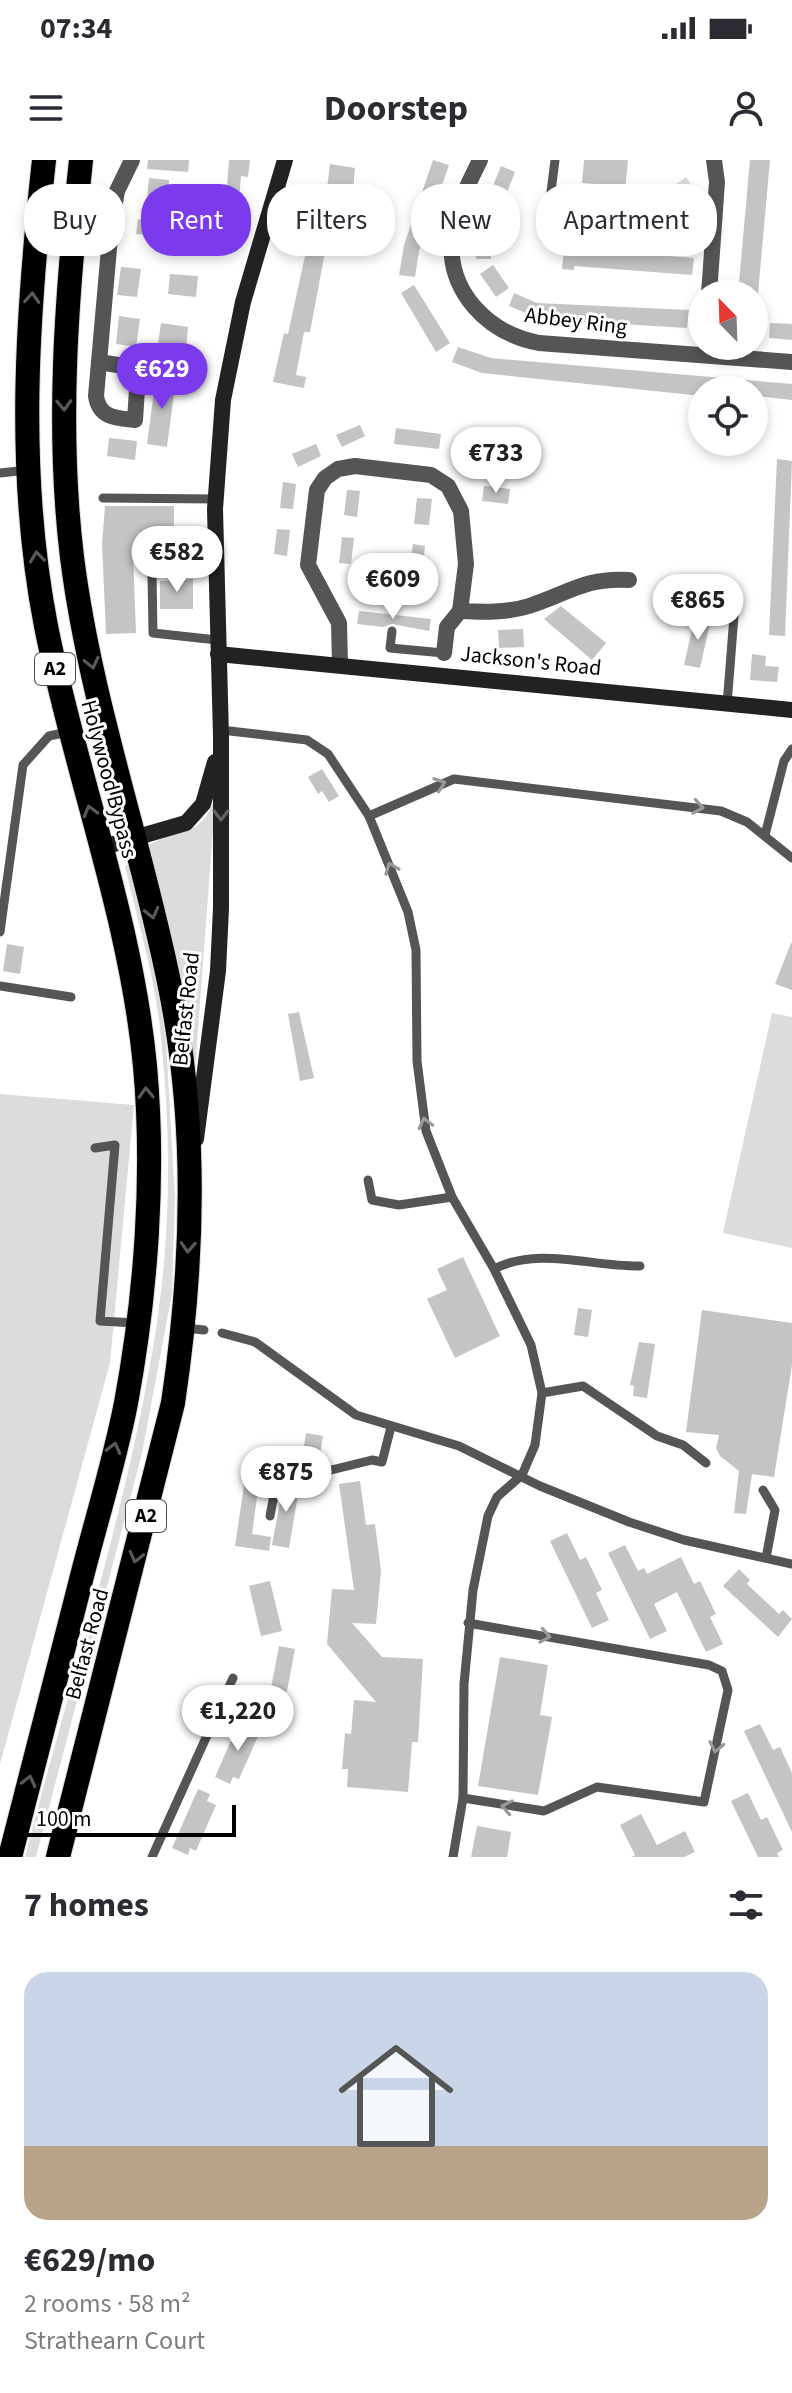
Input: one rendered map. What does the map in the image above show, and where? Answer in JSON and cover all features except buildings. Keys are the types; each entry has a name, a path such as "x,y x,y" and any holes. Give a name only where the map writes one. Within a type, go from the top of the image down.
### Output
{"highway":[{"name":"Holywood Bypass","path":"44,160 25,394 29,470 45,620 68,732 100,848 136,1004 145,1067 148,1171"},
{"name":"Holywood Bypass","path":"81,160 63,375 66,488 85,634 169,983 182,1056 192,1169"},
{"name":"Belfast Road","path":"58,1857 194,1329 192,1169"},
{"name":"Belfast Road","path":"10,1857 126,1403 144,1267 148,1171"}],"main road":[{"name":"Belfast Road","path":"192,1169 218,971 221,734 216,499 223,400 243,302 285,160"},
{"name":"Jackson's Road","path":"218,647 340,664 792,710"},
{"path":"100,848 177,827 194,817 203,804 221,734"}],"street":[{"path":"99,362 111,226 117,191 132,160"},
{"name":"Abbey Ring","path":"480,160 454,220 451,249 462,291 489,323 513,336 539,343 688,350"},
{"path":"714,160 717,184"},
{"path":"710,280 711,256"},
{"name":"Abbey Ring","path":"768,359 792,362"},
{"path":"340,664 339,623 317,587 308,565 317,490 325,478 338,469 355,466 431,475 448,486 461,511 466,564 460,611 447,627 444,653"},
{"path":"460,611 490,612 527,607 569,588 603,578 629,580"}],"lane":[{"path":"552,184 555,160"},
{"path":"0,473 29,470"},
{"path":"103,498 216,499"},
{"path":"216,570 152,574 150,583 153,633 218,647"},
{"path":"727,705 734,616"},
{"path":"392,631 390,648 444,653"},
{"path":"0,932 23,765 49,736 68,732"},
{"path":"221,734 307,740 328,754 369,816 408,912 413,937 420,1103 426,1131 452,1197 494,1269 531,1345 542,1393 535,1445 522,1475 497,1497 488,1516 468,1623 463,1798 453,1857"},
{"path":"765,835 784,761 792,749"},
{"path":"369,816 454,779 699,807 734,817 765,835 792,858"},
{"path":"0,986 71,997"},
{"path":"95,1148 115,1145 100,1321 136,1323"},
{"path":"368,1180 372,1200 399,1205 452,1197"},
{"path":"494,1269 524,1257 539,1256 607,1267 640,1266"},
{"path":"222,1333 255,1342 356,1415 459,1446 629,1522 684,1540 792,1564"},
{"path":"542,1393 583,1386 657,1436 683,1445 706,1463"},
{"path":"270,1516 279,1468 319,1473 372,1460 382,1462 391,1427"},
{"path":"763,1490 775,1510 766,1558"},
{"path":"463,1798 544,1811 597,1787 704,1802 728,1690 722,1671 709,1665 468,1623"},
{"path":"152,1857 233,1678"}],"shaded area":[{"path":"686,177 691,184 676,184"},
{"path":"216,790 195,1070 149,845 199,824 206,817"},
{"path":"129,865 158,986 166,1041 175,1198 172,1293 142,1453 36,1857 25,1857 115,1525 145,1390 162,1287 168,1180 164,1073 159,1016 125,866"},
{"path":"772,1013 792,1017 792,1248 723,1233"},
{"path":"0,1094 134,1105 110,1363 0,1764"}]}
